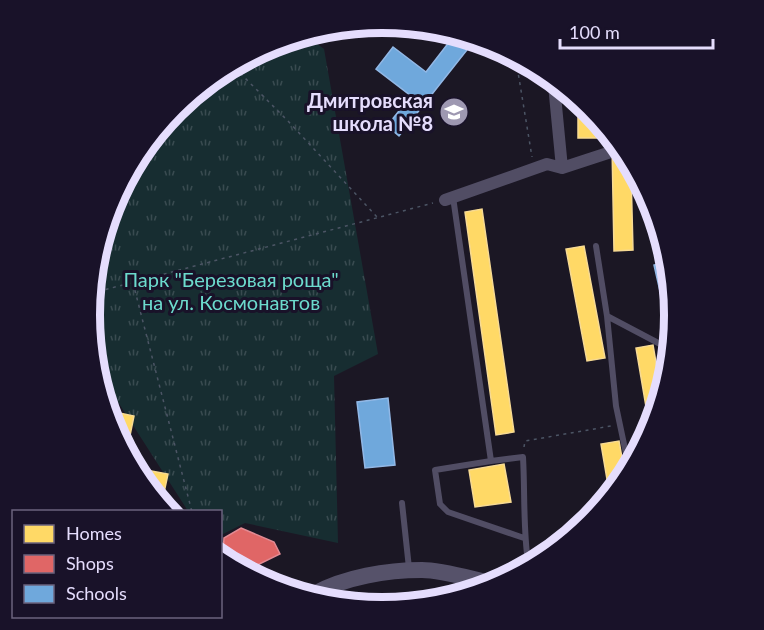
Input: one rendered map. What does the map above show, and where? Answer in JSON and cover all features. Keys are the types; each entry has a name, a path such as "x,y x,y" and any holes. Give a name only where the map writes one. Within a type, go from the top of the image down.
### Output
{"main road":[{"path":"321,590 377,574 424,570 478,580"}],"street":[{"path":"555,92 562,168"},
{"path":"449,198 548,164 562,168 612,151"}],"lane":[{"path":"449,198 491,461"},
{"path":"596,246 607,316 616,406 626,455"},
{"path":"607,316 662,347"},
{"path":"524,538 448,512 440,504 435,470 523,457 526,500 524,538 527,556"},
{"path":"402,503 409,571"}],"path":[{"path":"517,68 534,169"},
{"path":"240,72 378,218"},
{"path":"101,291 449,198"},
{"path":"133,283 191,510"},
{"path":"523,457 525,441 620,424"}],"green space":[{"name":"Парк \"Березовая роща\" на ул. Космонавтов","path":"314,42 324,49 378,354 334,376 338,543 245,523 222,534 222,510 187,510 111,391 102,352 100,315 105,260 115,224 129,190 158,143 170,129 210,91 241,71 274,54"}],"building: Homes":[{"path":"578,113 597,132 597,138 578,138"},
{"path":"612,152 631,183 633,250 614,251"},
{"path":"482,209 514,432 496,435 465,212"},
{"path":"584,246 605,358 587,361 566,249"},
{"path":"653,345 658,374 647,412 636,348"},
{"path":"117,413 134,416 129,440"},
{"path":"619,441 623,461 608,484 601,444"},
{"path":"504,464 511,502 475,507 469,470"},
{"path":"147,470 168,474 164,494"}],"building: Shops":[{"path":"241,528 274,542 280,554 254,566 223,548 224,538"}],"building: Schools":[{"path":"450,41 469,47 399,136 387,126 411,96 376,69 393,47 426,72"},
{"path":"660,264 664,307 654,265"},
{"path":"388,398 395,465 365,468 357,402"}],"place":[{"name":"Дмитровская школа №8","path":"454,112"}]}
